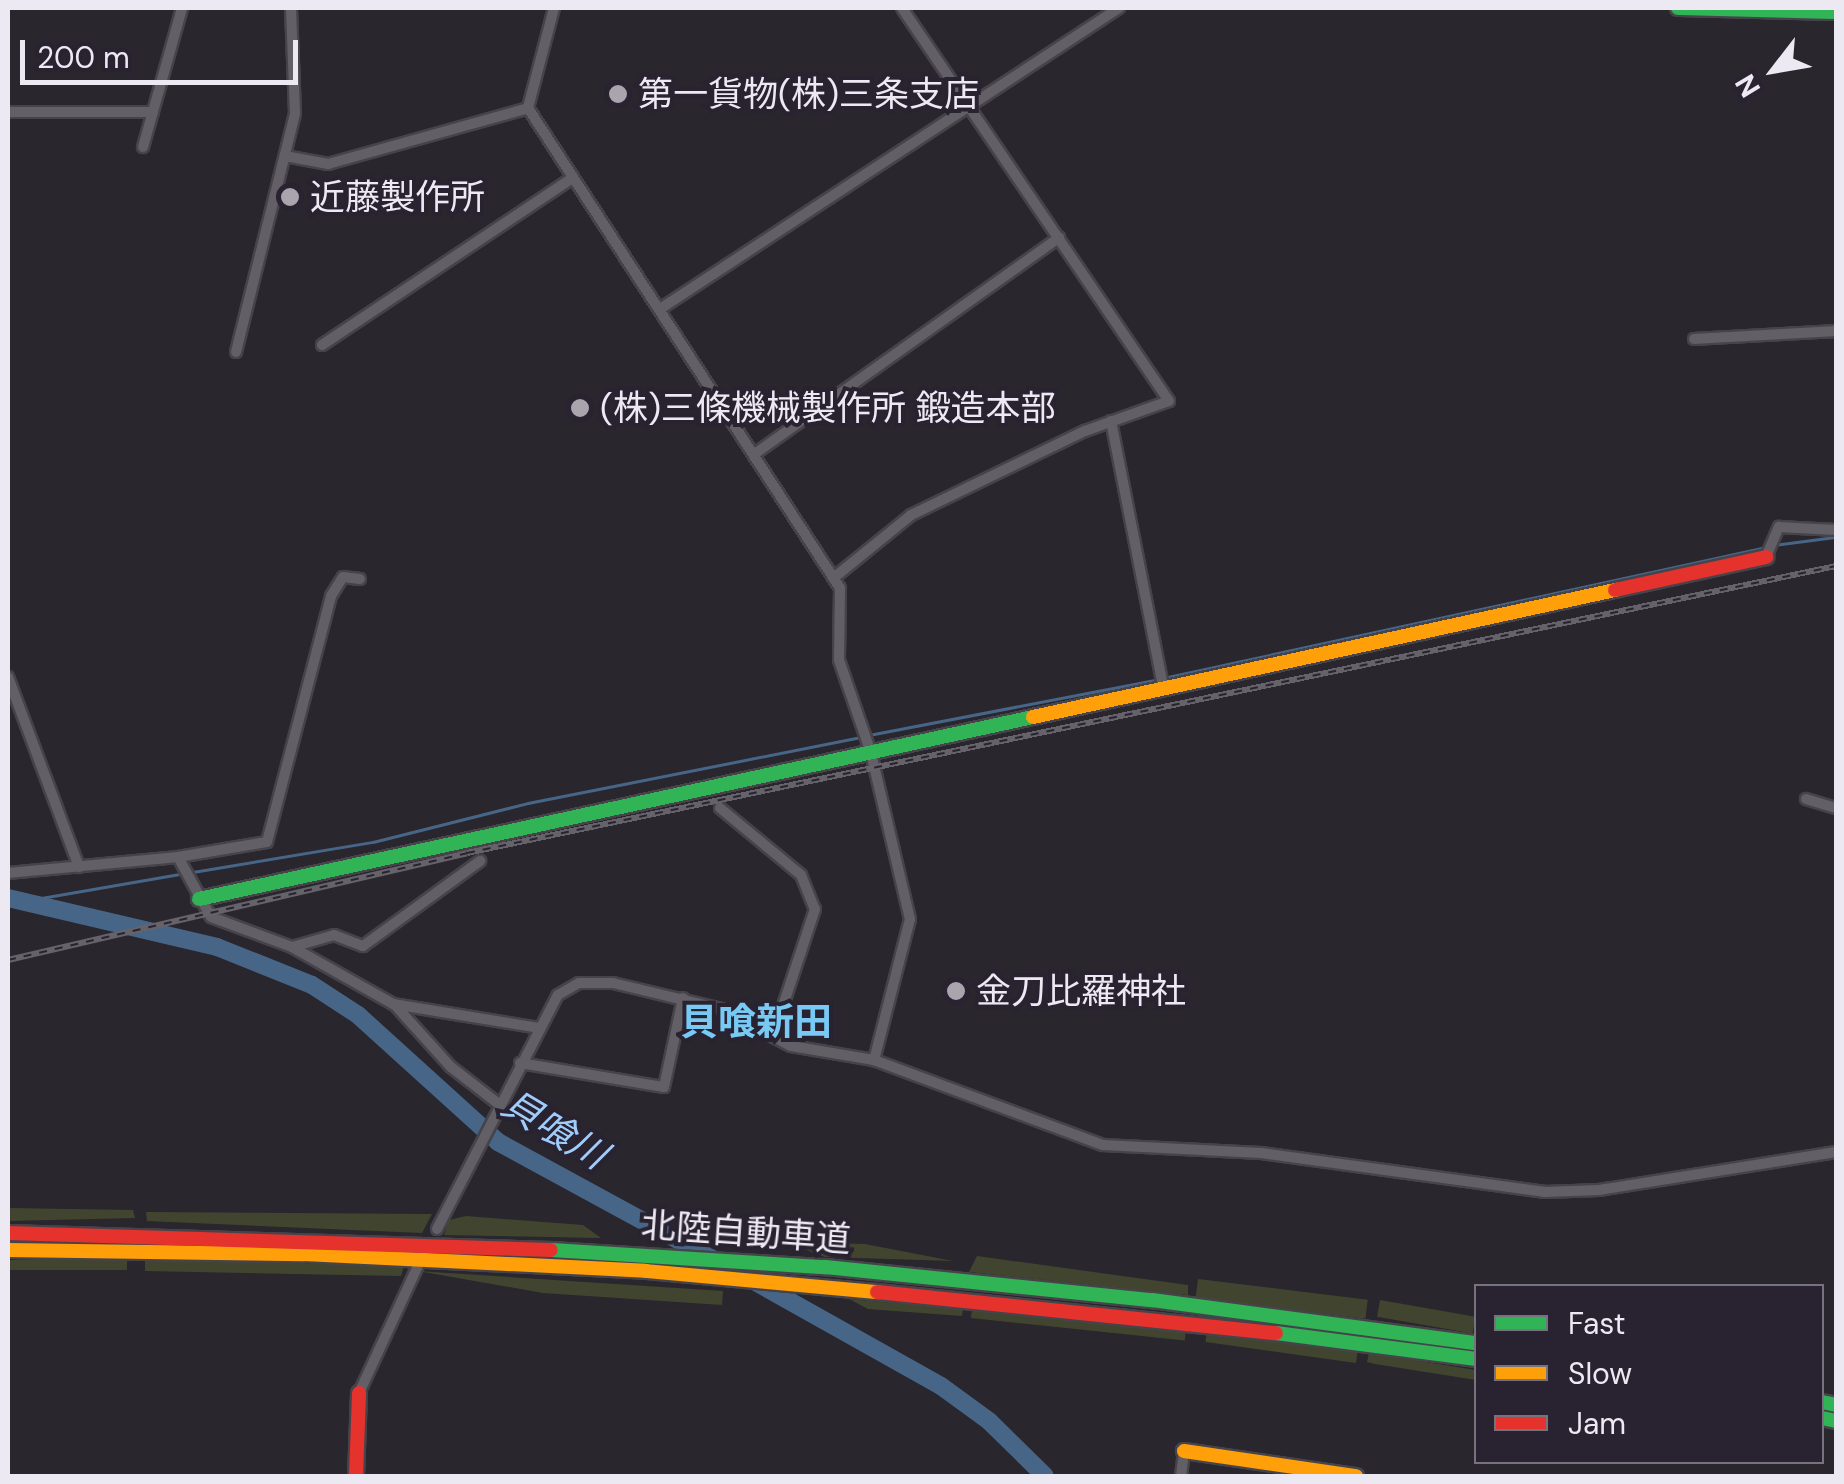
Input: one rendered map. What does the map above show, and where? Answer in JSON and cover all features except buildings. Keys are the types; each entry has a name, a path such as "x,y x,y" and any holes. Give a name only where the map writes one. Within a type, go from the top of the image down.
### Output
{"main road":[{"path":"1678,8 1836,12"},
{"path":"195,894 871,753 1766,557"},
{"name":"北陸自動車道","path":"8,1233 613,1252 824,1267 1152,1300 1474,1342"},
{"name":"北陸自動車道","path":"8,1250 304,1254 646,1271 862,1288 1474,1359"},
{"path":"356,1476 359,1393"},
{"path":"1184,1451 1356,1476"}],"street":[{"path":"143,147 182,8"},
{"path":"236,352 295,114 291,8"},
{"path":"554,8 528,108 836,576 838,660 871,753 910,918 874,1060"},
{"path":"836,576 911,515 1111,421 1169,402 902,8"},
{"path":"660,310 1119,8"},
{"path":"285,156 328,164 528,108"},
{"path":"8,112 153,112"},
{"path":"322,346 572,178"},
{"path":"756,453 1059,238"},
{"path":"1694,340 1836,332"},
{"path":"1111,421 1162,687"},
{"path":"1766,557 1780,527 1836,530"},
{"path":"8,873 179,861 267,842 331,596 343,577 360,579"},
{"path":"8,677 79,867"},
{"path":"1806,799 1836,808"},
{"path":"720,808 801,875 815,909 774,1032"},
{"path":"179,861 211,917 292,946 393,1004 451,1067 499,1107"},
{"path":"292,946 334,935 363,946 480,861"},
{"path":"437,1229 558,995 579,983 684,998 774,1032 808,1051 874,1060 1103,1145 1261,1153 1545,1192 1599,1190 1836,1152"},
{"path":"520,1064 664,1087 684,998"},
{"path":"393,1004 540,1028"},
{"path":"359,1393 418,1266"},
{"path":"1180,1476 1184,1451"}],"green space":[{"path":"8,1208 133,1210 135,1218 8,1221"},
{"path":"146,1212 432,1214 422,1233 147,1221"},
{"path":"466,1216 583,1225 601,1238 444,1235 449,1220"},
{"path":"786,1242 865,1244 953,1261 825,1257"},
{"path":"977,1256 1188,1285 1188,1295 969,1272"},
{"path":"8,1260 127,1260 127,1270 8,1270"},
{"path":"145,1260 404,1266 401,1276 145,1271"},
{"path":"418,1271 723,1291 722,1305 543,1293"},
{"path":"1198,1279 1368,1300 1365,1319 1196,1298"},
{"path":"849,1299 963,1309 962,1316 868,1309"},
{"path":"1380,1300 1474,1317 1473,1334 1377,1317"},
{"path":"972,1308 1186,1330 1185,1340 971,1318"},
{"path":"1207,1331 1358,1352 1356,1363 1205,1342"},
{"path":"1369,1353 1474,1370 1474,1380 1367,1362"}],"waterway":[{"path":"1774,545 1836,537"},
{"path":"1168,677 1766,547"},
{"path":"869,735 1160,679"},
{"path":"193,872 373,842 528,803 861,737"},
{"path":"24,901 181,874"},
{"name":"貝喰川","path":"8,898 217,947 312,985 358,1015 498,1142 716,1261"},
{"name":"貝喰川","path":"752,1280 941,1386 989,1421 1045,1476"}],"railway":[{"path":"8,960 467,853 1836,566"}],"traffic: fast":[{"path":"1678,8 1836,12"},
{"path":"199,899 1033,717"},
{"path":"551,1250 825,1267 1152,1300 1474,1343"},
{"path":"1276,1333 1474,1359"},
{"path":"1824,1402 1836,1405"},
{"path":"1824,1418 1836,1421"}],"traffic: slow":[{"path":"1033,717 1615,590"},
{"path":"8,1250 304,1254 646,1271 877,1292"},
{"path":"1184,1451 1356,1476"}],"traffic: jam":[{"path":"1615,590 1766,557"},
{"path":"8,1233 551,1250"},
{"path":"877,1292 1276,1333"},
{"path":"356,1476 359,1393"}],"place":[{"name":"第一貨物(株)三条支店","path":"618,94"},
{"name":"近藤製作所","path":"290,197"},
{"name":"(株)三條機械製作所 鍛造本部","path":"580,408"},
{"name":"金刀比羅神社","path":"956,991"}],"district":[{"name":"貝喰新田","path":"756,1023"}]}
